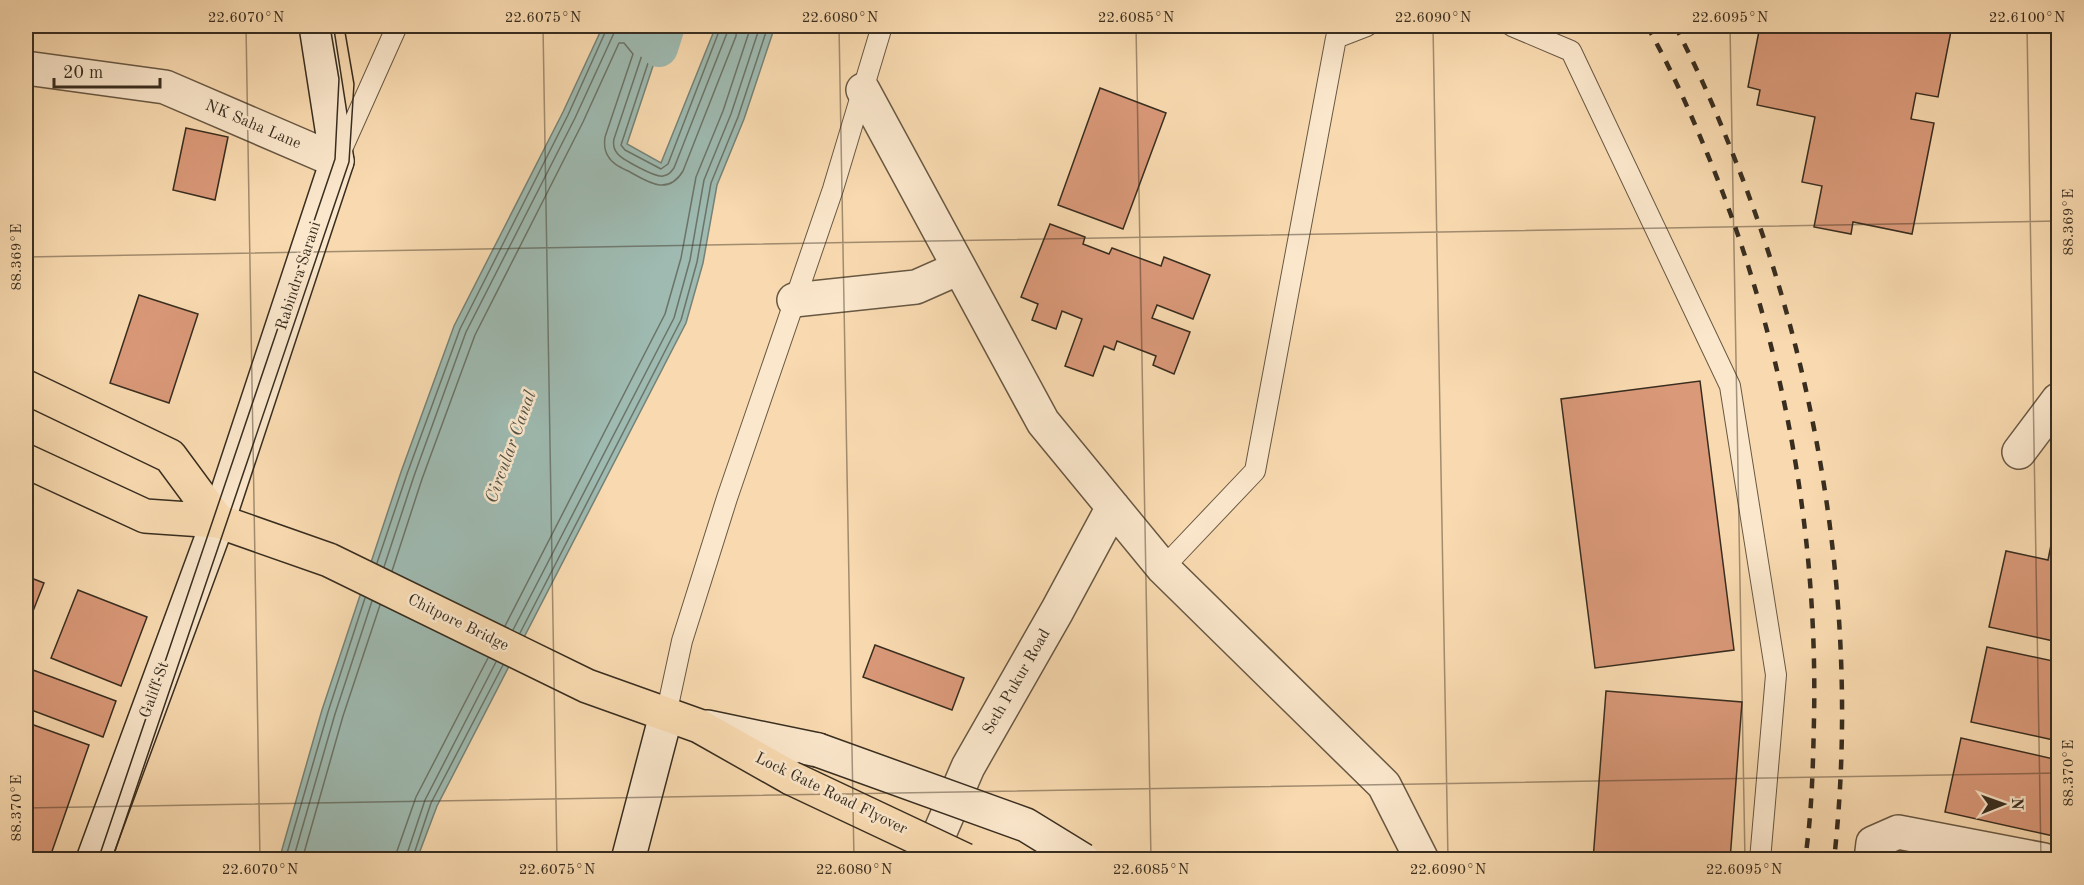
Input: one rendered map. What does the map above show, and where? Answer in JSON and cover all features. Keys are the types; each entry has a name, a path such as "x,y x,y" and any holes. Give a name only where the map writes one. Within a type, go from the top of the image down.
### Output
{"main road":[{"path":"26,387 170,456 218,521"},
{"name":"Chitpore Bridge","path":"26,461 145,516 218,521 329,560 587,686 666,715"},
{"name":"Lock Gate Road Flyover","path":"666,715 699,726 791,778 965,860"}],"street":[{"name":"Rabindra Sarani","path":"218,521 337,160 316,26"},
{"name":"NK Saha Lane","path":"26,68 165,87 337,160"},
{"path":"863,90 1043,422 1163,568 1384,786 1422,860"},
{"path":"794,300 916,286 959,268"},
{"path":"2019,452 2058,400"},
{"name":"Seth Pukur Road","path":"928,860 968,767 1058,611 1113,507"},
{"name":"Galiff St","path":"93,860 218,521"},
{"path":"627,860 666,715"},
{"path":"699,726 818,750 1026,825 1083,860"},
{"path":"1871,860 1873,843 1898,832 2044,860"}],"lane":[{"path":"337,160 397,26"},
{"path":"666,715 682,641 727,498 833,189 882,26"},
{"path":"1163,568 1255,471 1336,38 1367,26"},
{"path":"1512,26 1571,51 1730,386 1776,675 1760,860"}],"water":[{"name":"Circular Canal","path":"603,26 639,26 659,48 627,144 661,163 716,26 775,26 744,119 717,185 703,263 686,323 437,806 417,859 279,860 322,710 401,472 454,326 563,112"}],"building":[{"path":"1760,26 1952,26 1938,97 1916,93 1911,119 1934,123 1912,234 1853,222 1851,234 1814,227 1822,186 1802,182 1815,117 1757,105 1760,90 1748,87"},
{"path":"1100,88 1166,113 1123,229 1058,205"},
{"path":"186,128 228,137 215,200 173,190"},
{"path":"1050,224 1085,237 1083,244 1109,254 1112,248 1161,266 1164,257 1210,275 1193,319 1157,305 1152,318 1190,332 1174,374 1153,365 1156,356 1117,341 1114,350 1104,346 1093,376 1065,366 1082,319 1062,311 1056,329 1032,320 1038,304 1021,297"},
{"path":"139,295 198,314 169,403 110,383"},
{"path":"1700,381 1734,650 1595,668 1561,399"},
{"path":"2058,510 2058,642 1989,627 2006,551 2048,560"},
{"path":"26,576 44,583 26,629"},
{"path":"78,590 147,617 121,686 51,658"},
{"path":"875,645 964,678 952,710 863,677"},
{"path":"1987,647 2058,662 2058,741 1971,722"},
{"path":"33,670 116,701 103,737 26,708 26,689"},
{"path":"1606,691 1742,702 1730,860 1593,860"},
{"path":"31,724 89,745 49,860 26,860 26,739"},
{"path":"1961,738 2058,760 2058,837 1945,812"}],"waterway":[{"path":"639,26 659,48 666,26"}],"tram line":[{"path":"98,860 335,159 339,79 330,26"},
{"path":"112,860 349,162 354,84 344,26"}],"railway":[{"path":"1647,26 1686,104 1733,221 1756,290 1790,430 1801,502 1814,646 1813,772 1805,860"},
{"path":"1675,26 1722,127 1766,245 1791,330 1812,417 1827,505 1837,594 1842,683 1841,772 1834,860"}]}
